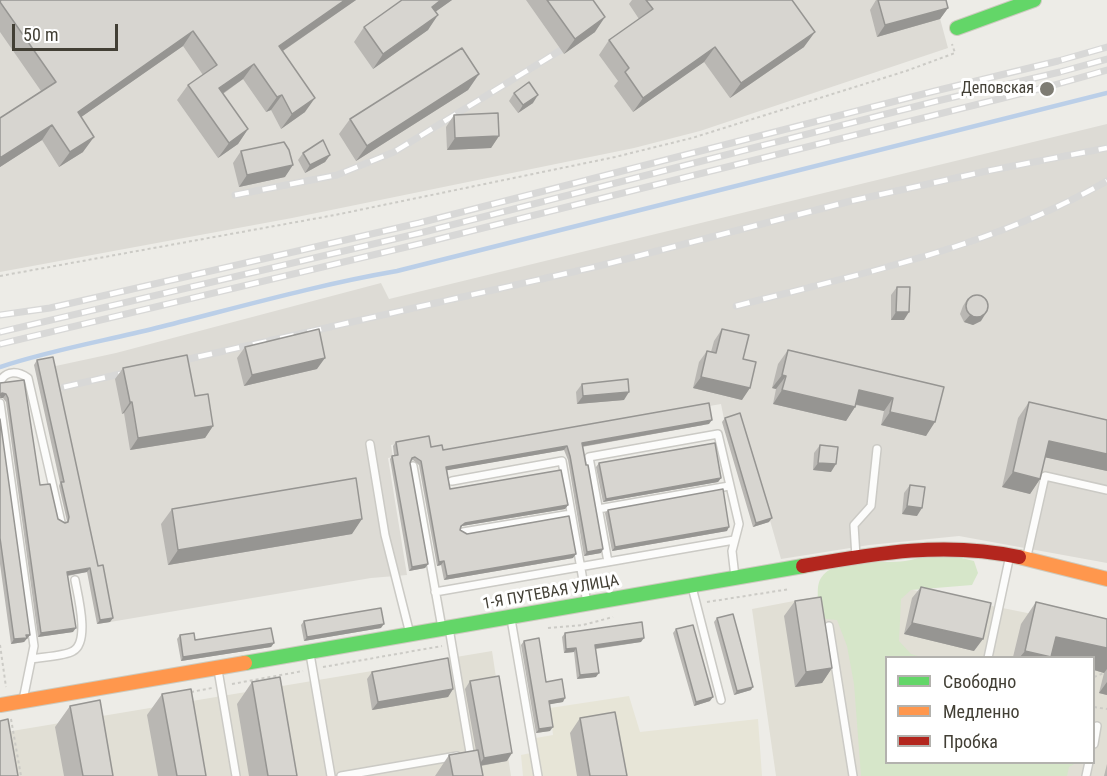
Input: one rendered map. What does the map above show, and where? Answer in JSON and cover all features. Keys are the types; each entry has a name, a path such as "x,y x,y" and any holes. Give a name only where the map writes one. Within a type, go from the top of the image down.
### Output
{"street":[{"path":"953,34 1034,0"},
{"name":"1-Я ПУТЕВАЯ УЛИЦА","path":"0,705 23,700 91,695 217,667 856,557 949,548 969,549 1010,555 1107,579"}],"lane":[{"path":"0,382 9,373 20,373 28,378 61,522"},
{"path":"0,404 34,646 23,700"},
{"path":"608,562 589,457 718,434 739,524 734,540 732,561 735,578"},
{"path":"370,444 385,535 410,634"},
{"path":"856,557 854,525 871,506 877,449"},
{"path":"452,481 562,461 587,603"},
{"path":"413,466 435,592 452,645 474,776"},
{"path":"1026,559 1045,476 1107,490"},
{"path":"598,509 729,486"},
{"path":"463,532 571,514"},
{"path":"435,592 734,540"},
{"path":"988,656 1010,555"},
{"path":"32,659 73,652 80,645 82,632 75,580"},
{"path":"691,585 721,700"},
{"path":"511,616 538,776"},
{"path":"829,626 853,776"},
{"path":"309,651 331,776"},
{"path":"217,667 236,776"},
{"path":"182,674 185,693"},
{"path":"1095,738 1097,726"},
{"path":"341,776 471,754"}],"path":[{"path":"0,276 335,215 615,157 692,138 875,81 955,53 953,34"},
{"path":"696,603 790,589"},
{"path":"547,628 590,624 621,615"},
{"path":"185,693 452,645"},
{"path":"1095,677 1104,673"}],"shaded area":[{"path":"0,0 935,0 948,48 700,131 634,148 292,218 0,272"},
{"path":"1107,124 1107,563 959,536 869,545 781,559 740,415 724,419 721,404 442,452 429,449 427,439 391,445 393,457 388,458 407,575 371,578 110,622 100,570 95,570 51,367 116,353 381,283 389,299"},
{"path":"883,584 1107,629 1107,776 776,776 752,609"},
{"path":"492,651 511,776 0,776 0,733"},
{"path":"629,696 640,732 758,719 762,776 523,776 521,755 531,753 530,739 553,735 550,708"}],"green space":[{"path":"928,555 949,555 974,561 978,573 972,585 911,590 901,599 899,641 911,654 918,656 885,656 885,764 934,764 931,769 934,764 1074,764 1069,767 1067,776 861,776 854,684 847,646 837,620 826,619 820,615 818,586 827,571 836,567 847,564 905,561"}],"building":[{"path":"1,0 345,0 279,46 315,98 292,114 282,95 277,97 254,64 219,88 248,129 229,143 188,85 217,65 193,31 78,112 94,137 70,152 52,125 0,158 0,118 56,82 0,2"},
{"path":"402,0 441,0 432,7 438,15 383,54 364,27"},
{"path":"547,0 593,0 605,17 575,39"},
{"path":"646,0 792,0 815,32 741,83 715,47 643,98 625,72 629,68 609,40 653,9"},
{"path":"878,0 946,0 948,8 885,25"},
{"path":"462,48 479,74 367,146 350,119"},
{"path":"529,82 538,95 523,105 514,93"},
{"path":"498,113 499,136 455,138 454,115"},
{"path":"323,140 330,155 310,165 303,153"},
{"path":"284,142 293,165 247,175 241,151"},
{"path":"897,287 910,287 909,312 896,312"},
{"path":"977,295 985,298 988,306 985,314 977,317 969,314 966,306 969,298"},
{"path":"319,329 325,358 252,375 245,347"},
{"path":"722,329 749,335 743,359 756,362 750,388 701,377 707,351 716,353"},
{"path":"788,350 944,387 935,422 890,412 893,398 859,390 855,407 782,390 786,376 782,375"},
{"path":"187,355 195,396 208,394 213,426 138,438 123,368"},
{"path":"53,357 98,566 103,565 113,618 100,620 90,568 67,572 76,628 41,633 8,398 2,393 0,396 0,383 24,380 40,485 50,484 58,519 65,523 68,522 69,517 61,482 64,482 37,360"},
{"path":"628,379 629,392 583,396 582,384"},
{"path":"1029,402 1107,420 1107,454 1049,441 1040,479 1013,472"},
{"path":"709,403 712,420 582,443 603,549 587,552 567,446 446,467 450,489 561,470 568,505 465,523 460,530 467,534 569,516 576,554 447,576 444,561 439,562 421,461 415,457 412,458 410,463 428,564 412,567 392,456 398,455 396,442 429,436 431,447 442,445 443,450"},
{"path":"740,413 772,518 756,523 725,418"},
{"path":"0,419 30,635 26,635 27,638 14,639 0,538"},
{"path":"715,443 721,478 606,499 599,463"},
{"path":"820,445 838,447 836,464 818,463"},
{"path":"356,478 362,519 178,550 172,509"},
{"path":"910,485 925,487 922,508 907,506"},
{"path":"723,489 729,527 615,547 608,510"},
{"path":"921,587 991,603 983,639 912,623"},
{"path":"821,597 832,668 806,672 795,601"},
{"path":"1036,602 1107,619 1107,648 1056,637 1051,656 1025,651"},
{"path":"381,608 384,624 307,637 304,621"},
{"path":"733,614 753,687 737,691 717,618"},
{"path":"642,622 644,638 595,645 599,673 580,675 576,648 566,649 565,633"},
{"path":"693,625 713,697 696,702 676,629"},
{"path":"271,628 274,643 183,657 180,635 194,633 195,640"},
{"path":"539,638 546,682 562,679 565,698 549,701 553,727 539,729 524,641"},
{"path":"448,658 453,689 378,702 372,672"},
{"path":"499,676 512,753 484,758 470,681"},
{"path":"280,677 297,776 268,776 252,682"},
{"path":"191,689 206,776 177,776 162,694"},
{"path":"100,700 113,776 83,776 70,706"},
{"path":"615,712 627,776 590,776 580,718"},
{"path":"8,719 18,776 0,776 0,721"},
{"path":"478,750 483,776 453,776 449,755"}],"waterway":[{"path":"0,367 306,290 397,271 1107,93"}],"railway":[{"path":"0,315 50,308 419,223 1107,47"},
{"path":"235,195 337,175 394,152 561,50"},
{"path":"0,332 420,233 1107,59"},
{"path":"0,344 423,243 1107,70"},
{"path":"171,363 599,266 851,201 987,171 1107,148"},
{"path":"736,306 879,269 973,241 1063,204 1107,181"},
{"path":"64,387 133,371"}],"traffic: fast":[{"path":"957,28 1034,0"},
{"path":"245,663 803,566"}],"traffic: slow":[{"path":"1019,557 1107,579"},
{"path":"0,705 245,663"}],"traffic: jam":[{"path":"803,566 884,553 938,549 992,552 1019,557"}],"place":[{"name":"Деповская","path":"1047,89"}]}
